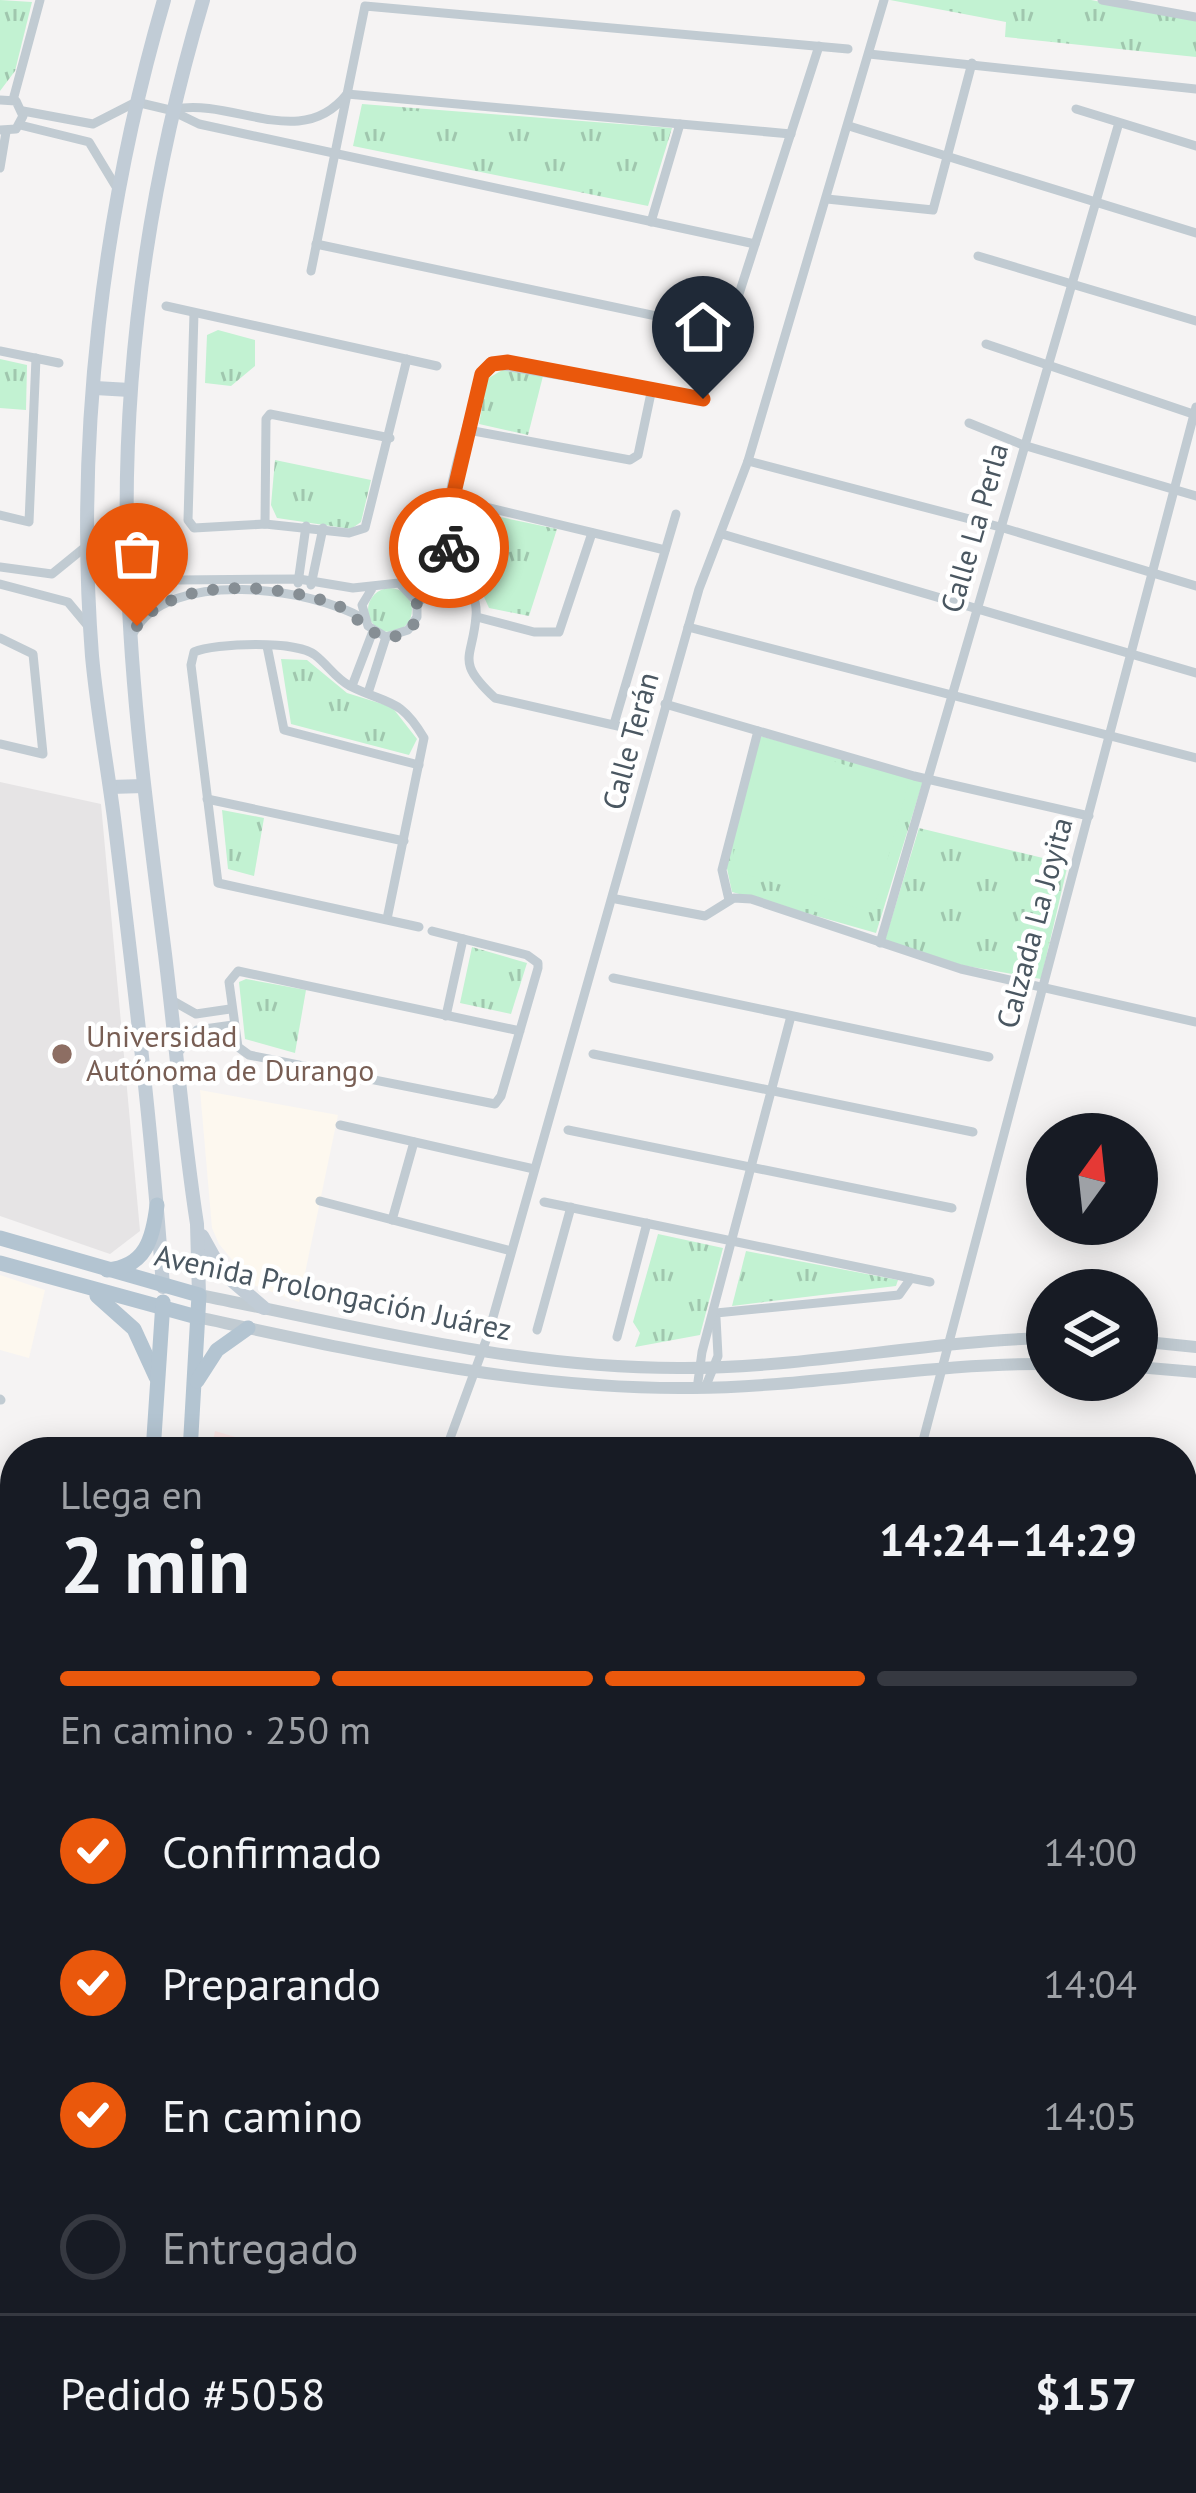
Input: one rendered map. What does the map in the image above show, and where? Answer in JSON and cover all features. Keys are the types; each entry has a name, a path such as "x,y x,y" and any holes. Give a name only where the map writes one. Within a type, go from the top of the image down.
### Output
{"main road":[{"path":"154,1437 163,1308 158,1204 92,632 89,537 94,388 118,190 164,0"},
{"path":"191,1437 199,1295 197,1224 144,786 127,547 130,390 147,241 170,110 203,0"},
{"path":"94,388 130,390"},
{"path":"110,787 144,786"},
{"path":"97,1270 122,1268 145,1252 158,1204"},
{"path":"197,1224 223,1272 264,1308"},
{"name":"Avenida Prolongación Juárez","path":"0,1238 97,1270 199,1295"},
{"name":"Avenida Prolongación Juárez","path":"0,1263 197,1317"},
{"path":"90,1291 134,1329 158,1380"},
{"path":"193,1389 217,1350 248,1328"}],"street":[{"path":"13,100 40,0"},
{"name":"Calle Terán","path":"450,1437 477,1354 488,1335 616,899 665,704 748,461 884,0"},
{"path":"1102,0 1148,4 1196,17"},
{"path":"310,271 365,6 848,49"},
{"path":"719,356 819,46"},
{"path":"869,54 1196,89"},
{"path":"827,199 933,210 972,63"},
{"path":"170,110 200,104 296,125 327,114 347,94"},
{"path":"347,94 790,134"},
{"path":"0,100 13,100 23,111 92,124 136,102 170,110 199,124 755,244"},
{"path":"1076,109 1118,126 1196,146"},
{"path":"20,125 23,111"},
{"path":"50,132 54,118"},
{"path":"92,124 89,142 118,190"},
{"path":"651,222 680,124"},
{"path":"0,168 3,131 20,125 89,142"},
{"path":"291,144 296,125"},
{"path":"849,126 1196,233"},
{"name":"Calle La Perla","path":"880,943 1118,126"},
{"path":"316,244 727,331"},
{"path":"978,256 1196,321"},
{"path":"166,306 437,366"},
{"path":"194,313 188,523 198,528 265,524 350,533 365,528 407,359"},
{"path":"986,344 1195,412"},
{"path":"0,350 59,363"},
{"path":"0,514 29,522 36,358"},
{"path":"644,731 495,698 470,668 468,637 477,617 447,538 452,499 482,374 499,362 703,399 709,374"},
{"path":"469,430 630,460 638,455 651,393"},
{"name":"Calzada La Joyita","path":"924,1437 1195,412"},
{"path":"265,524 266,419 270,414 389,438"},
{"path":"969,423 1023,445 1196,496"},
{"path":"748,461 1000,526 1196,586"},
{"path":"452,499 665,550"},
{"path":"614,724 676,514"},
{"path":"302,595 298,579 306,526"},
{"path":"302,595 312,580 322,528"},
{"path":"477,617 534,632 559,632 592,532"},
{"path":"722,534 1196,673"},
{"path":"0,567 52,574 82,554 89,537"},
{"path":"127,547 154,572 179,580 298,579 373,587 392,581 410,590 417,602 414,624 402,635 386,637 364,619 362,605 373,587"},
{"path":"410,590 458,567"},
{"path":"417,602 465,579"},
{"path":"0,584 68,602 92,632"},
{"path":"132,637 155,606 179,596 302,595 364,619"},
{"path":"688,627 1196,758"},
{"path":"352,686 373,631"},
{"path":"368,692 386,637"},
{"path":"0,638 33,654 43,754 0,744"},
{"path":"267,646 284,730 419,765"},
{"path":"387,919 424,738 414,722 394,700 352,686 305,650 267,646 200,649 192,656 218,883 419,927"},
{"path":"665,704 914,776 932,776 1089,815"},
{"path":"729,900 722,870 758,731"},
{"path":"207,799 404,841"},
{"path":"616,899 705,916 729,900 751,899 961,968 1196,1022"},
{"path":"431,931 536,959 538,968 520,1031 501,1096 488,1105 249,1055 238,1047 229,982 238,971 520,1031"},
{"path":"446,1016 463,939"},
{"path":"614,978 989,1057"},
{"path":"170,997 196,1014 230,1009"},
{"path":"701,1388 698,1368 791,1016"},
{"path":"177,1059 187,1037 196,1030 233,1025"},
{"path":"593,1054 973,1132"},
{"path":"340,1125 534,1169"},
{"path":"568,1130 952,1208"},
{"path":"392,1220 414,1142"},
{"path":"320,1201 511,1251"},
{"path":"544,1202 929,1282"},
{"path":"537,1330 571,1208"},
{"path":"617,1337 647,1223"},
{"path":"716,1313 899,1295 910,1278"},
{"name":"Avenida Prolongación Juárez","path":"199,1295 477,1354 698,1368 1026,1339"},
{"path":"701,1388 715,1367 716,1313"},
{"name":"Avenida Prolongación Juárez","path":"197,1317 471,1372 701,1388 1026,1365"},
{"path":"1158,1343 1196,1346"},
{"path":"1158,1369 1196,1372"}],"shaded area":[{"name":"Universidad Autónoma de Durango","path":"0,782 101,804 140,1231 110,1254 0,1216"},
{"path":"200,1090 338,1115 299,1302 253,1285 219,1244 212,1228"},
{"path":"0,1275 45,1290 29,1358 0,1350"}],"green space":[{"path":"0,0 32,2 15,71 0,91"},
{"path":"890,0 1091,0 1196,20 1196,57 1005,37 1006,22"},
{"path":"362,104 672,128 648,206 353,146"},
{"path":"218,330 255,340 255,366 231,386 205,383 207,335"},
{"path":"0,359 27,365 26,410 0,408"},
{"path":"504,369 543,376 528,435 479,424 487,379"},
{"path":"275,460 371,480 361,522 351,529 277,518 271,505"},
{"path":"462,509 557,529 529,616 489,608 457,537"},
{"path":"390,588 406,594 412,610 406,626 390,632 374,626 368,610 374,594"},
{"path":"281,659 307,660 347,693 392,707 417,739 409,755 291,724"},
{"path":"760,736 923,781 876,933 732,892 726,864"},
{"path":"766,740 908,785 873,913 729,869"},
{"path":"222,810 264,818 254,876 228,869"},
{"path":"919,828 1068,864 1041,979 961,965 885,940"},
{"path":"472,947 527,963 511,1014 460,1003"},
{"path":"246,979 306,990 295,1053 245,1039 239,982"},
{"path":"658,1234 723,1248 700,1335 635,1347 640,1333 633,1322"},
{"path":"746,1251 898,1280 896,1286 732,1306"}],"way so far":[{"path":"137,626 155,606 179,596 268,592 337,605 364,619 379,635 394,637 414,624 417,602 465,579 449,548"}],"place":[{"name":"Universidad Autónoma de Durango","path":"62,1054"}],"route":[{"path":"449,548 448,518 485,368 508,362 651,393 703,399"}]}
